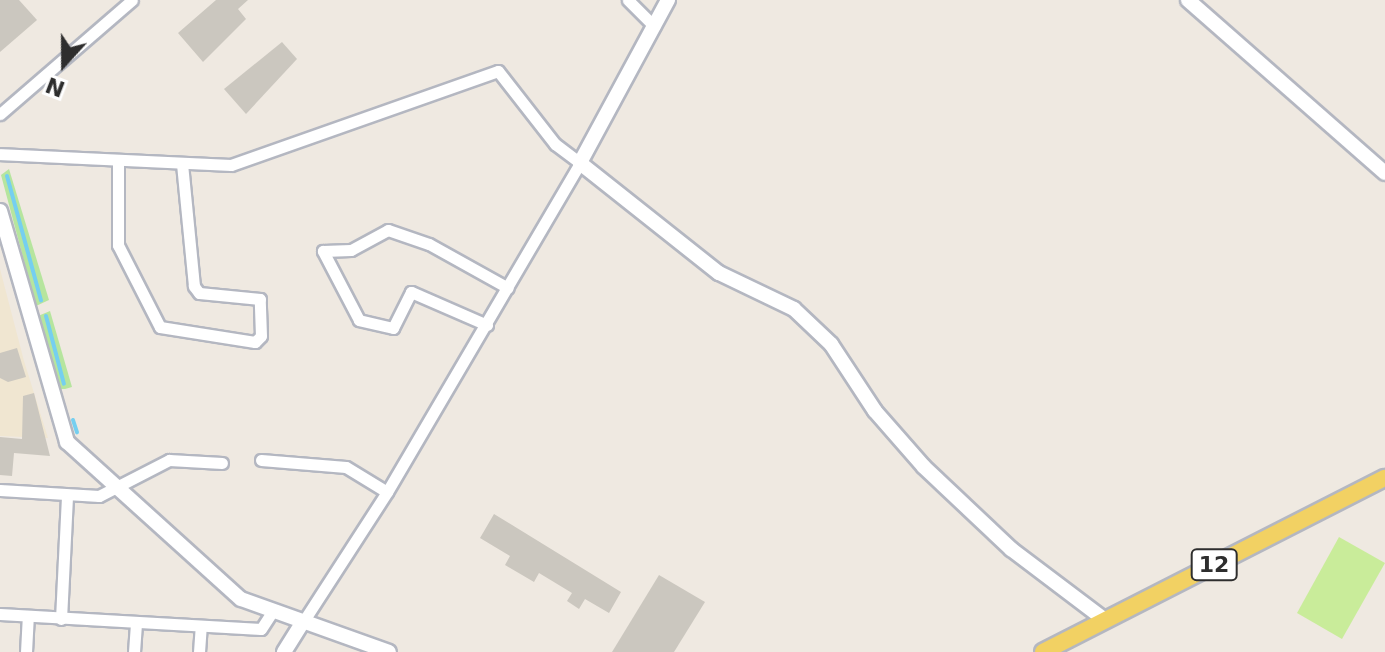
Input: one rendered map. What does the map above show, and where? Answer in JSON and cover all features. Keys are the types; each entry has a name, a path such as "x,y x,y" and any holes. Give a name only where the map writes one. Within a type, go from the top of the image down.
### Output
{"main road":[{"name":"12","path":"1043,652 1385,478"}],"street":[{"path":"0,114 132,0"},
{"path":"628,0 654,26"},
{"path":"284,652 387,492 487,325 580,163 668,0"},
{"path":"1188,0 1385,173"},
{"path":"0,154 231,165 498,71 555,144 719,273 794,309 831,344 875,411 924,467 1011,549 1105,620"},
{"path":"118,160 118,245 160,327 255,342 261,336 260,299 199,293 194,286 182,164"},
{"path":"0,211 61,432 212,577 272,612 389,652"},
{"path":"487,325 411,292 393,328 363,322 323,251 351,250 388,230 429,244 508,288"},
{"path":"0,490 99,496 169,460 222,463"},
{"path":"261,460 346,467 387,492"},
{"path":"61,619 67,495"},
{"path":"0,614 261,629 272,612"},
{"path":"26,652 28,616"},
{"path":"134,652 136,624"},
{"path":"199,652 201,626"}],"shaded area":[{"path":"0,269 24,361 48,438 0,436"}],"green space":[{"path":"9,169 49,300 36,306 1,175"},
{"path":"50,311 72,387 65,389 58,389 38,316"},
{"path":"1339,537 1385,563 1342,639 1297,613"}],"building":[{"path":"0,0 19,0 37,20 0,52"},
{"path":"216,0 248,0 238,9 246,19 203,62 178,33"},
{"path":"282,42 297,59 246,114 224,89"},
{"path":"17,348 26,377 8,382 0,378 0,353"},
{"path":"34,393 50,456 14,453 12,476 0,475 0,437 22,439 23,396"},
{"path":"494,514 621,592 609,613 585,599 579,609 567,601 572,593 539,573 534,582 505,565 510,556 480,538"},
{"path":"659,575 705,602 674,652 612,652"}],"waterway":[{"path":"7,176 41,300"},
{"path":"46,316 64,384"},
{"path":"73,420 77,432"}]}
